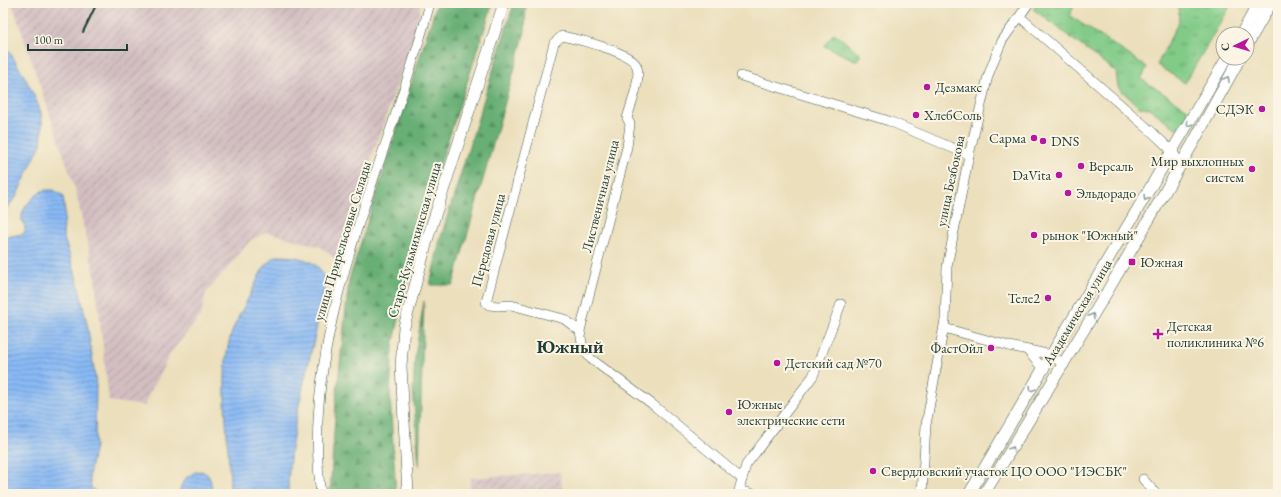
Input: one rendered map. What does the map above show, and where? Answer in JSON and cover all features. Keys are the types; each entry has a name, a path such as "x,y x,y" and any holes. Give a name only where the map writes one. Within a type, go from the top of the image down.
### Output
{"main road":[{"name":"Старо-Кузьмихинская улица","path":"408,494 401,366 404,327 428,237 504,3"},
{"path":"1246,26 1259,3"},
{"path":"1255,31 1271,3"},
{"path":"969,494 1044,370 1222,66"},
{"name":"Академическая улица","path":"984,494 1064,365 1236,66"},
{"path":"1067,330 1078,340"}],"street":[{"name":"улица Прирельсовые Склады","path":"320,494 317,433 320,395 329,334 348,261 419,45 430,3"},
{"name":"улица Безбокова","path":"922,494 926,425 944,328 947,267 969,155 988,76 1002,41 1029,3"},
{"path":"1020,17 1141,122 1173,152 1180,165"},
{"path":"1002,41 1015,31 1031,26"},
{"name":"Передовая улица","path":"580,331 564,319 511,305 489,305 486,302 554,42 562,36 581,40 629,57 637,66"},
{"name":"Лиственичная улица","path":"580,331 627,147 630,124 627,118 638,76 637,66"},
{"path":"741,76 889,121 969,155"},
{"path":"754,494 739,490 746,465 813,376 841,304"},
{"path":"944,328 1028,351 1052,355 1064,365"},
{"path":"580,331 583,349 591,359 652,404 742,479"},
{"path":"1028,351 1044,370"},
{"path":"1143,480 1156,494"}],"shaded area":[{"path":"12,3 421,3 416,30 336,259 320,247 267,232 251,240 206,293 201,315 170,354 148,396 145,406 109,401 95,277 75,188"},
{"path":"560,472 563,494 470,494 470,478"}],"green space":[{"path":"437,3 493,3 419,229 393,346 390,395 396,494 330,494 336,401 349,280"},
{"path":"514,3 526,3 525,32 453,285 430,285 439,243"},
{"path":"1037,3 1051,3 1056,6 1057,3 1074,4 1070,16 1147,67 1141,79 1189,110 1189,119 1177,129 1149,108 1139,107 1118,87 1116,72 1033,9"},
{"path":"1178,3 1232,3 1218,26 1215,26 1215,32 1185,83 1157,65 1179,21"},
{"path":"834,33 861,54 857,61 824,46"},
{"path":"424,301 419,466 413,389 415,356"}],"water":[{"path":"3,42 34,95 41,113 42,133 41,144 16,197 3,213"},
{"path":"44,190 54,190 63,196 65,212 63,235 77,279 88,329 96,383 95,446 89,475 91,487 98,494 3,494 3,237 24,234 25,228 22,215 24,210 33,198"},
{"path":"277,256 307,260 319,268 323,274 325,282 321,309 292,440 288,494 230,494 225,397 226,359 229,342 236,322 265,266"},
{"path":"196,472 205,472 209,477 212,494 179,494 181,485 186,478"}],"railway":[{"path":"83,32 97,3"}],"place":[{"name":"Дезмакс","path":"927,87"},
{"name":"СДЭК","path":"1262,109"},
{"name":"ХлебСоль","path":"916,115"},
{"name":"Сарма","path":"1034,138"},
{"name":"DNS","path":"1043,141"},
{"name":"Версаль","path":"1081,166"},
{"name":"Мир выхлопных систем","path":"1252,169"},
{"name":"DaVita","path":"1059,175"},
{"name":"Эльдорадо","path":"1068,193"},
{"name":"рынок \"Южный\"","path":"1034,235"},
{"name":"Южная","path":"1132,262"},
{"name":"Теле2","path":"1048,298"},
{"name":"Детская поликлиника №6","path":"1158,334"},
{"name":"ФастОйл","path":"991,348"},
{"name":"Детский сад №70","path":"777,363"},
{"name":"Южные электрические сети","path":"729,412"},
{"name":"Свердловский участок ЦО ООО \"ИЭСБК\"","path":"873,471"}],"district":[{"name":"Южный","path":"570,346"}]}
